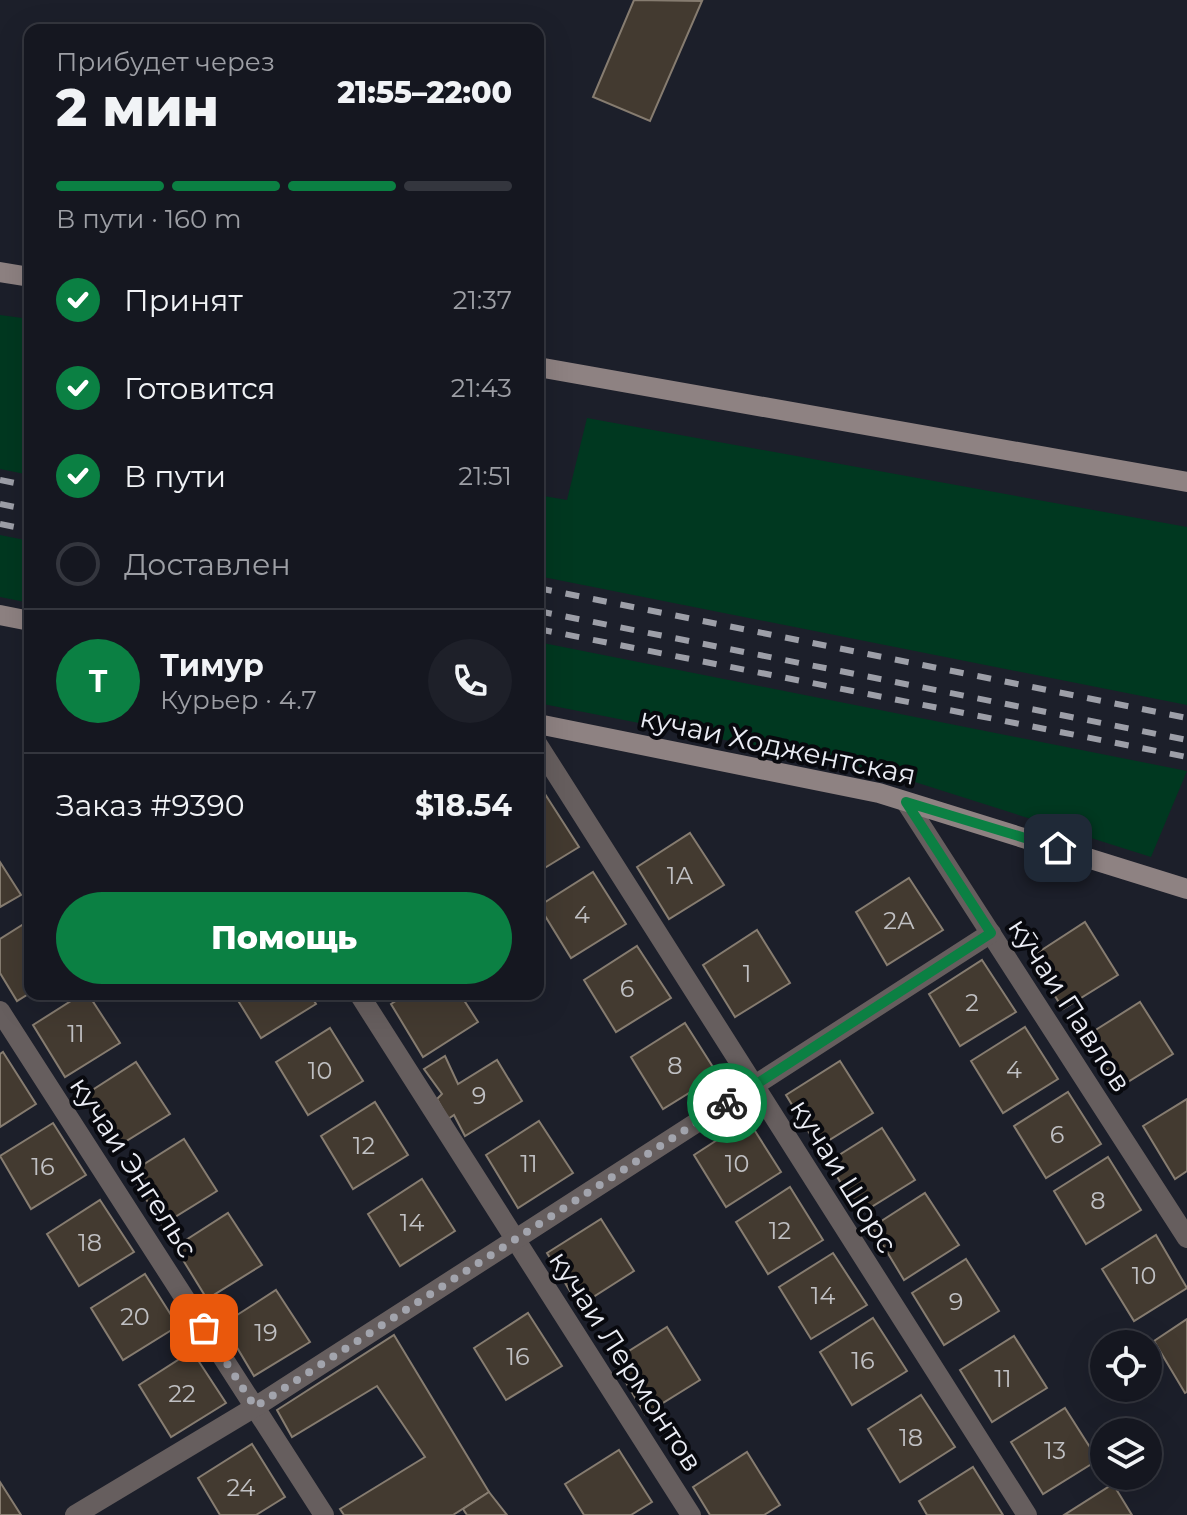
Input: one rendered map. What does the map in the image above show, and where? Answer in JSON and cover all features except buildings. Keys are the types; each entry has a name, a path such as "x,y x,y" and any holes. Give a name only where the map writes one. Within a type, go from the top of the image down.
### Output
{"main road":[{"path":"0,272 24,276"},
{"path":"544,368 1187,482"},
{"path":"0,615 24,620"},
{"name":"кучаи Ходжентская","path":"544,725 906,802 1187,889"}],"street":[{"name":"кучаи Шорс","path":"544,754 1027,1515"},
{"name":"кӯчаи Павлов","path":"906,802 1187,1238"},
{"path":"75,1515 255,1407 991,933"},
{"name":"кучаи Лермонтов","path":"363,1000 691,1515"},
{"name":"кучаи Энгельс","path":"0,1011 324,1515"}],"green space":[{"path":"0,315 24,318 24,474 0,469"},
{"path":"587,418 1187,527 1187,705 544,577 544,496 567,500"},
{"path":"0,535 24,540 24,602 0,597"},
{"path":"544,643 1187,771 1151,857 877,770 544,704"}],"railway":[{"path":"0,480 24,485"},
{"path":"0,504 24,509"},
{"path":"0,524 24,529"},
{"path":"544,589 1187,718"},
{"path":"544,612 1187,740"},
{"path":"544,630 1187,757"}],"way so far":[{"path":"204,1328 255,1407 727,1103"}],"route":[{"path":"727,1103 991,933 906,802 1058,848"}]}
